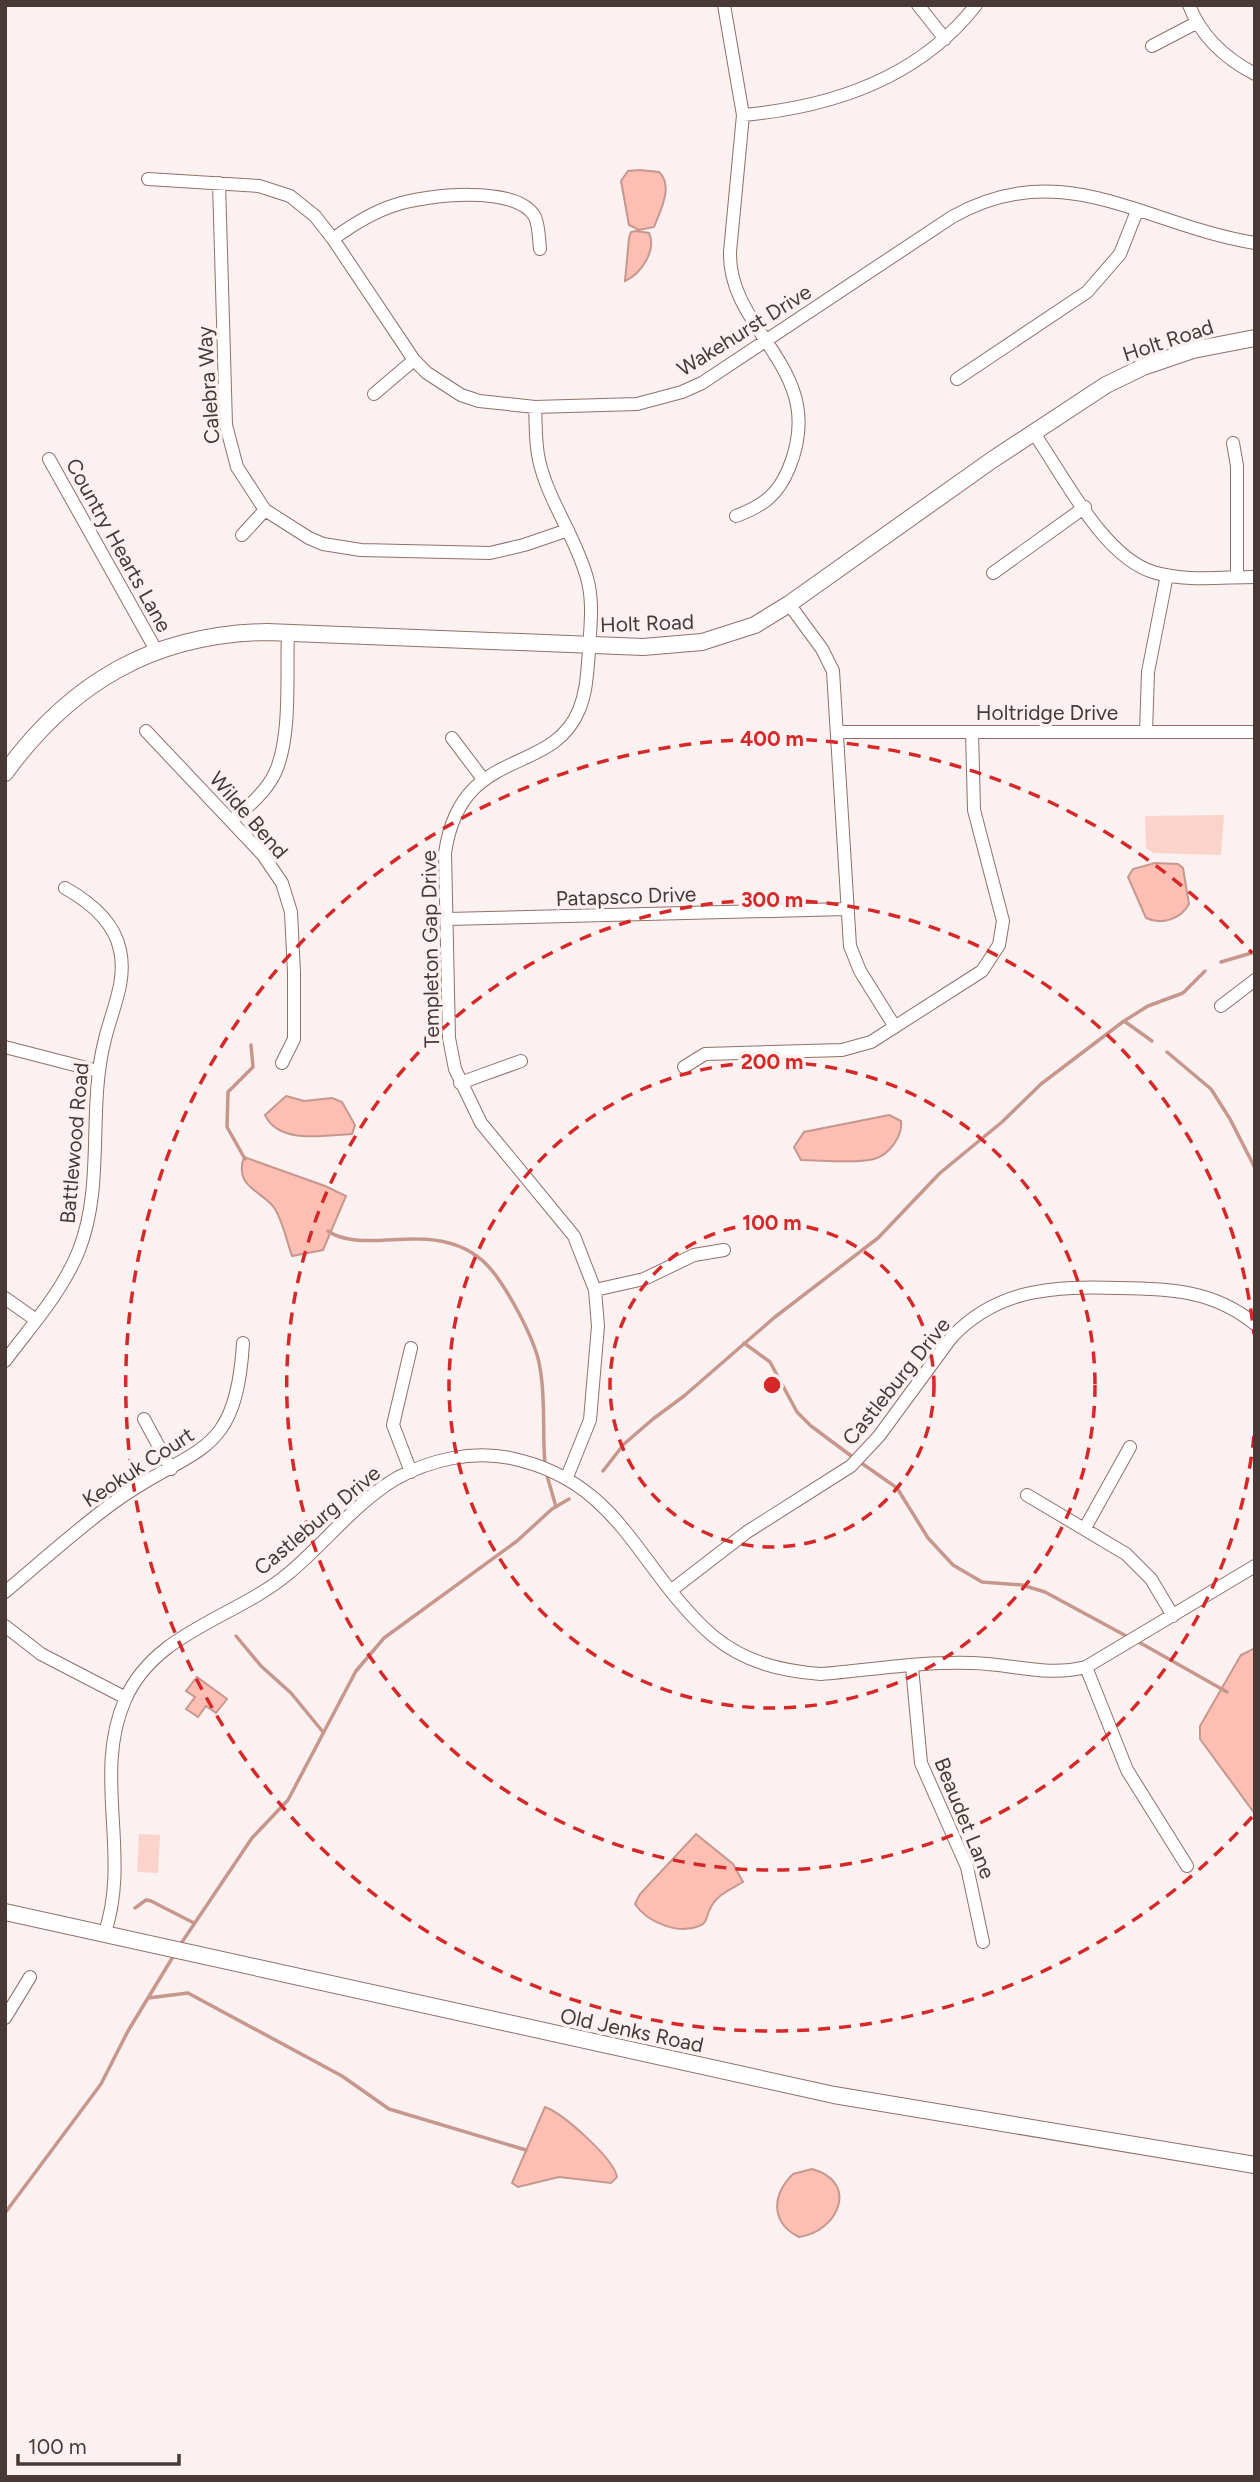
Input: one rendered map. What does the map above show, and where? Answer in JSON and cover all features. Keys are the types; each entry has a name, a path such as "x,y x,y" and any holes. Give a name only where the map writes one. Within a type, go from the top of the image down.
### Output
{"street":[{"path":"724,5 743,115 730,263 740,295 788,374 797,402 796,445 787,472 774,496 765,504 736,516"},
{"path":"918,5 945,39"},
{"path":"743,115 812,105 868,87 909,65 945,39 976,5"},
{"path":"1189,5 1196,23 1227,56 1255,75"},
{"path":"1152,46 1196,23"},
{"name":"Wakehurst Drive","path":"148,179 259,186 290,196 315,216 414,360 440,383 461,395 496,404 536,407 617,407 656,400 702,383 952,217 992,198 1040,189 1074,191 1210,235 1255,243"},
{"name":"Calebra Way","path":"219,183 226,425 237,467 265,510 323,544 360,550 489,553 524,545 568,530"},
{"path":"333,239 393,205 438,197 488,196 505,197 528,209 536,219 540,249"},
{"path":"957,379 1087,292 1120,254 1137,211"},
{"name":"Holt Road","path":"5,773 47,724 74,699 112,671 156,650 234,632 643,648 702,642 755,625 789,604 1074,404 1143,367 1193,350 1255,338"},
{"path":"374,394 414,360"},
{"name":"Templeton Gap Drive","path":"536,407 538,458 589,589 589,646 585,692 570,726 557,740 483,779 463,800 450,823 444,853 449,1038 460,1083 481,1123 574,1236 595,1290 598,1326 590,1420 567,1476"},
{"path":"1033,432 1105,537 1125,557 1151,571 1167,575 1255,577"},
{"path":"1233,443 1237,466 1237,577"},
{"name":"Country Hearts Lane","path":"49,459 156,650"},
{"path":"993,573 1085,508"},
{"path":"242,535 265,510"},
{"path":"1146,732 1148,672 1167,575"},
{"path":"789,604 830,661 836,684 847,909 854,958 895,1027"},
{"path":"232,821 264,790 279,759 285,725 288,633"},
{"name":"Wilde Bend","path":"146,731 274,869 291,912 294,1039 282,1063"},
{"name":"Holtridge Drive","path":"838,732 1255,732"},
{"path":"684,1067 705,1054 857,1047 895,1027 982,971 995,954 1002,938 1001,910 974,810 972,732"},
{"path":"452,738 483,779"},
{"name":"Battlewood Road","path":"5,1361 70,1270 85,1235 92,1190 98,1071 121,982 120,949 102,915 65,888"},
{"name":"Patapsco Drive","path":"447,919 847,909"},
{"path":"1221,1006 1255,980"},
{"path":"5,1047 98,1071"},
{"path":"460,1083 521,1061"},
{"path":"595,1290 644,1279 694,1255 724,1250"},
{"name":"Castleburg Drive","path":"673,1590 747,1532 851,1466 879,1436 951,1338 998,1302 1052,1287 1174,1289 1212,1297 1255,1324"},
{"path":"5,1298 36,1320"},
{"name":"Keokuk Court","path":"5,1592 108,1506 208,1445 224,1425 238,1394 243,1343"},
{"path":"411,1348 393,1425 411,1472"},
{"path":"144,1419 171,1469"},
{"path":"1085,1528 1130,1447"},
{"name":"Castleburg Drive","path":"104,1935 115,1897 117,1870 112,1745 126,1698 144,1669 168,1646 288,1574 387,1484 411,1472 449,1459 484,1455 520,1460 567,1476 593,1495 612,1515 695,1619 738,1653 780,1670 821,1674 976,1663 1048,1673 1086,1667 1255,1566"},
{"path":"1027,1495 1126,1554 1139,1566 1173,1616"},
{"path":"5,1626 41,1654 126,1698"},
{"name":"Beaudet Lane","path":"912,1667 921,1763 967,1867 976,1894 983,1942"},
{"path":"1086,1667 1127,1770 1187,1866"},
{"name":"Old Jenks Road","path":"5,1912 834,2095 1255,2165"},
{"path":"5,2018 30,1978"}],"shaded area":[{"path":"628,171 659,172 666,191 654,227 639,230 629,225 621,181"},
{"path":"631,232 649,233 651,247 642,267 625,281 629,238"},
{"path":"1224,815 1221,855 1153,853 1146,848 1145,816"},
{"path":"1155,863 1178,864 1183,868 1189,904 1181,914 1170,920 1146,918 1128,877 1133,869"},
{"path":"286,1096 304,1101 332,1098 342,1102 355,1125 352,1134 304,1136 281,1131 265,1115"},
{"path":"889,1115 901,1121 900,1133 890,1149 880,1157 848,1162 801,1160 794,1147 804,1132"},
{"path":"244,1157 346,1196 323,1250 292,1256 275,1209 251,1188 243,1176"},
{"path":"1255,1648 1255,1814 1200,1739 1200,1726 1241,1655"},
{"path":"197,1677 227,1699 216,1713 206,1706 198,1717 186,1709 195,1697 186,1691"},
{"path":"139,1834 160,1835 158,1873 137,1872"},
{"path":"696,1834 733,1864 743,1882 716,1900 702,1925 673,1928 647,1916 635,1904 640,1894"},
{"path":"545,2107 564,2118 607,2159 617,2177 611,2183 559,2177 518,2187 512,2183"},
{"path":"812,2169 827,2175 836,2184 838,2206 833,2217 824,2226 799,2237 783,2224 779,2217 778,2200 793,2174"}],"waterway":[{"path":"1221,962 1255,952"},
{"path":"603,1471 624,1444 653,1419 684,1396 775,1317 878,1238 940,1173 1002,1122 1041,1084 1124,1021 1148,1006 1183,993 1205,971"},
{"path":"1124,1021 1152,1041"},
{"path":"245,1159 227,1127 228,1092 253,1067 251,1045"},
{"path":"1167,1052 1211,1089 1255,1168"},
{"path":"328,1231 337,1236 359,1240 441,1241 464,1249 487,1265 516,1308 537,1356 543,1392 545,1464"},
{"path":"744,1343 770,1362 797,1412 811,1426 854,1458"},
{"path":"860,1462 897,1488 928,1538 953,1565 982,1582 1022,1585 1045,1592 1130,1638"},
{"path":"546,1472 556,1507"},
{"path":"180,1945 252,1838 288,1800 356,1671 384,1638 517,1541 552,1509 569,1499"},
{"path":"236,1636 261,1666 291,1693 323,1732"},
{"path":"1137,1641 1227,1692"},
{"path":"135,1908 146,1900 151,1901 194,1923"},
{"path":"5,2213 101,2084 128,2031 174,1955"},
{"path":"148,1998 188,1993 342,2076 389,2109 526,2150"}]}
